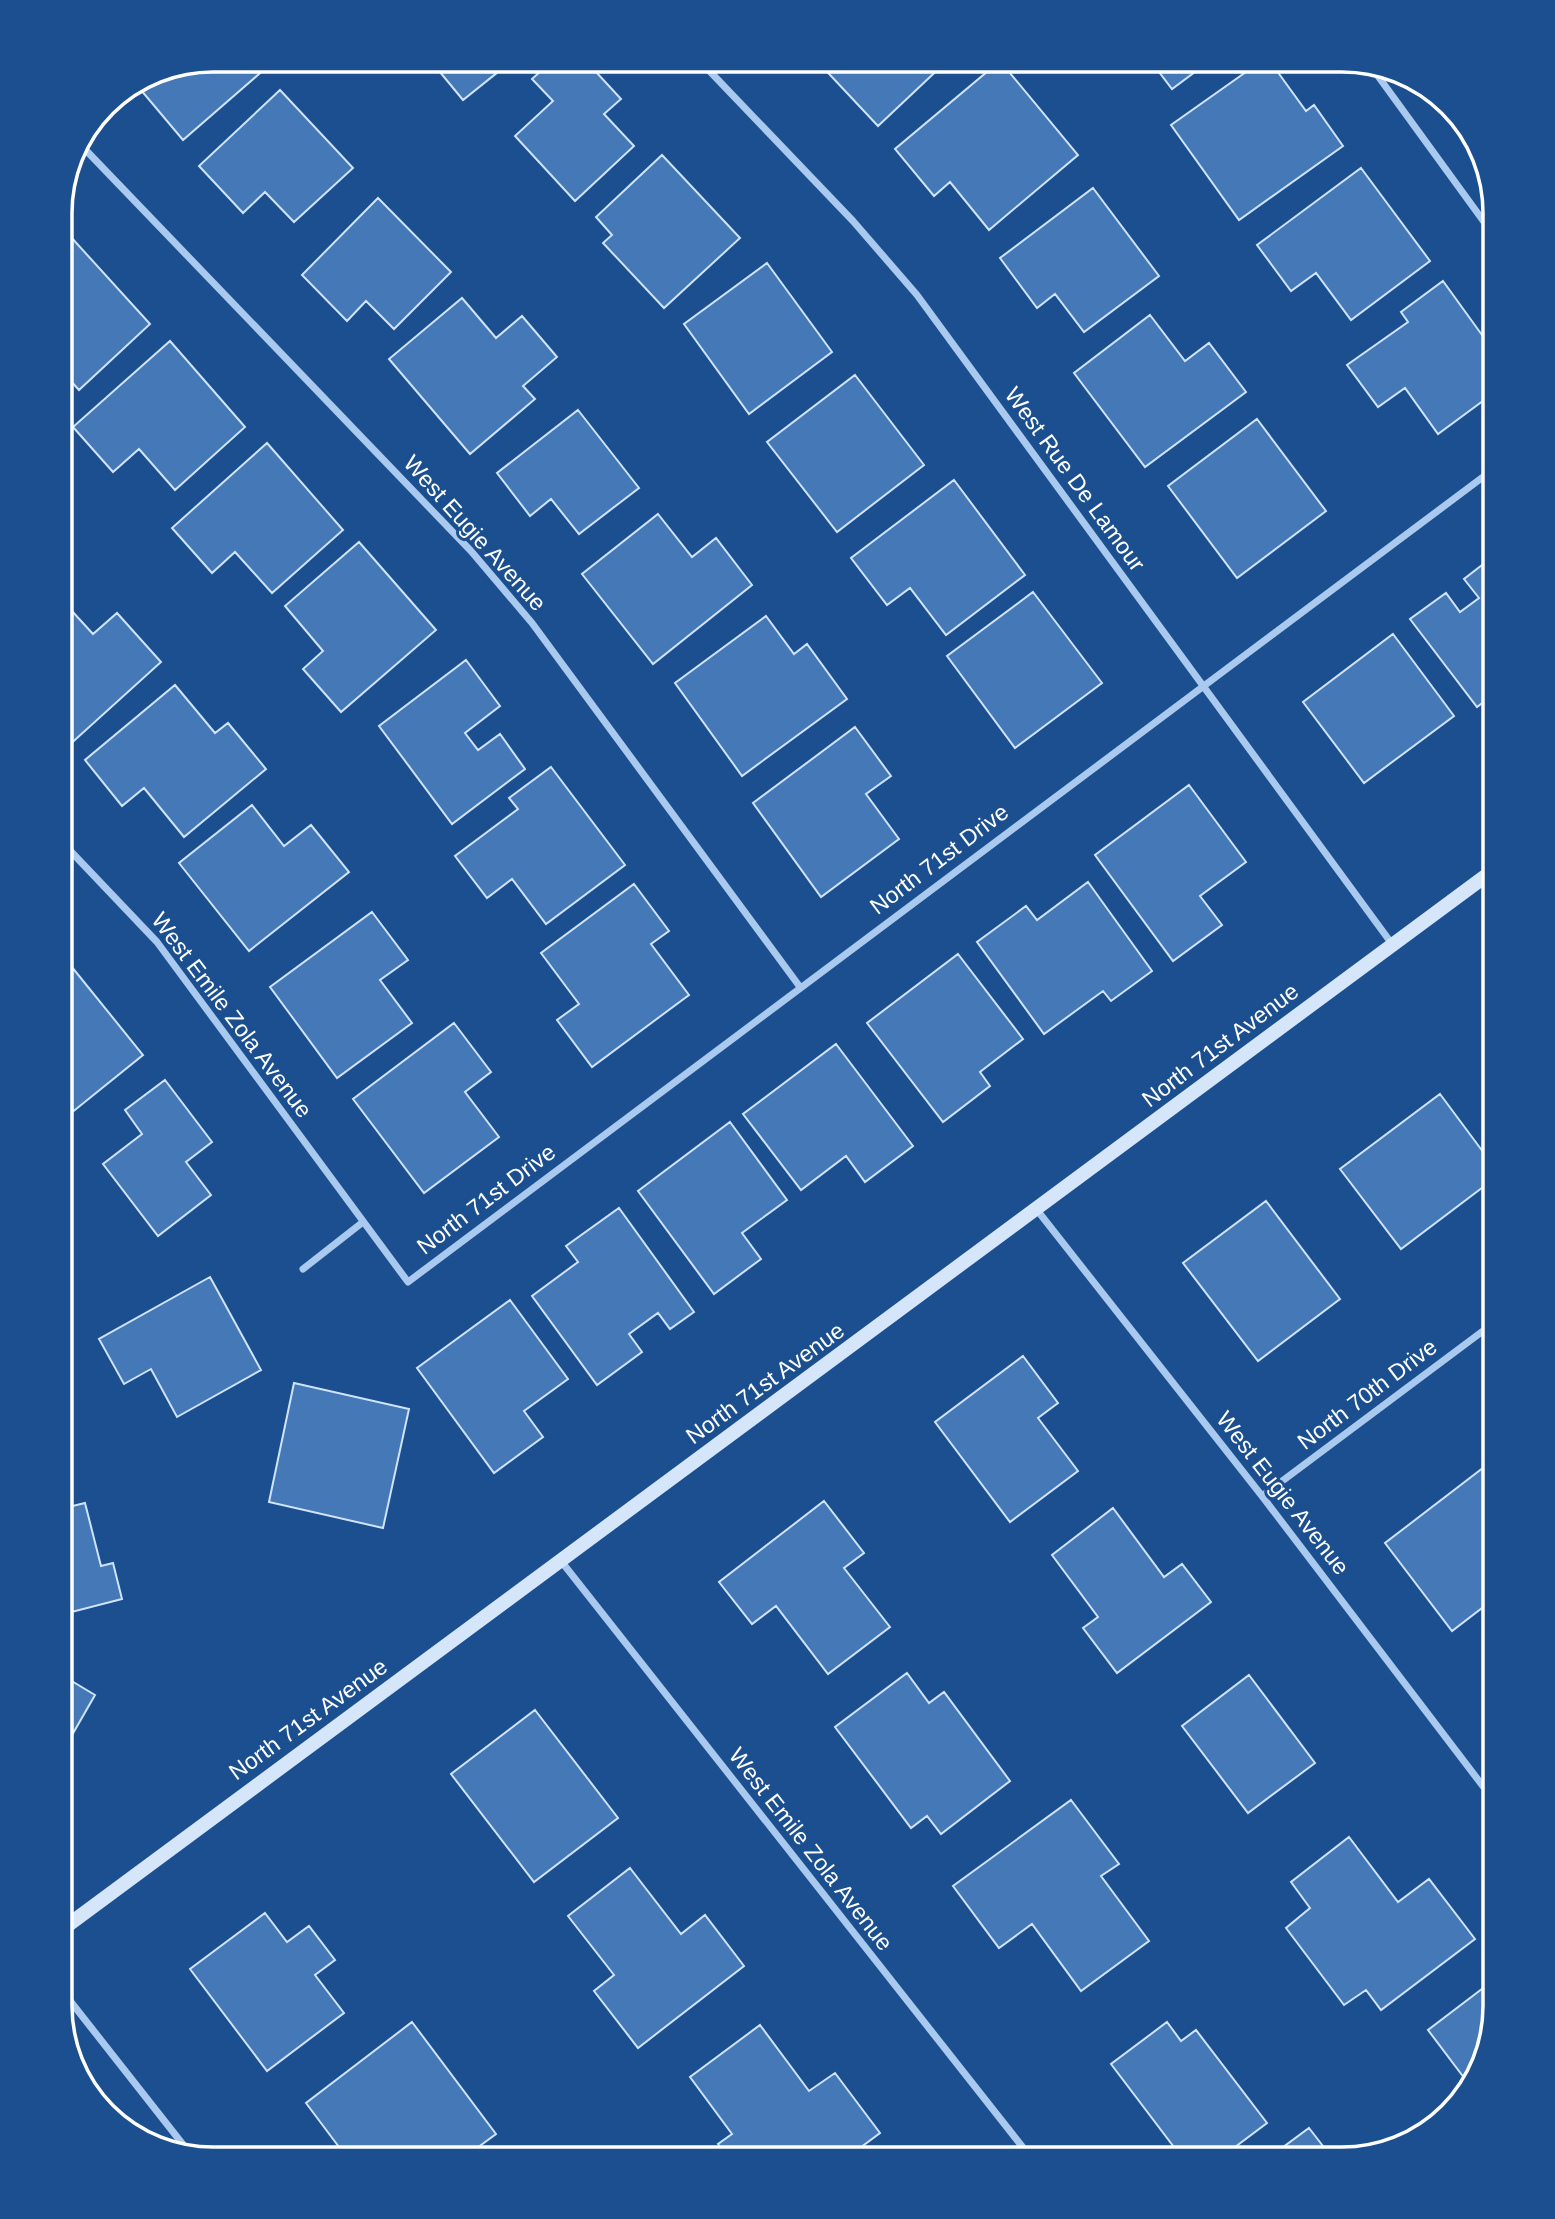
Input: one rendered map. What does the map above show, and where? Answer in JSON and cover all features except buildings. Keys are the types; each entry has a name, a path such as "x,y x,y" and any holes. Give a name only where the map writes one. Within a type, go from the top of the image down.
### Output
{"street":[{"name":"West Rue De Lamour","path":"710,72 853,221 917,295 1392,945"},
{"path":"1378,76 1483,219"},
{"name":"West Eugie Avenue","path":"86,150 471,551 532,623 800,987"},
{"name":"North 71st Drive","path":"408,1282 1483,478"},
{"name":"West Emile Zola Avenue","path":"72,853 157,942 408,1282"},
{"name":"North 71st Avenue","path":"72,1922 1483,878"},
{"name":"West Eugie Avenue","path":"1037,1210 1262,1496 1483,1785"},
{"path":"303,1269 363,1222"},
{"name":"North 70th Drive","path":"1262,1496 1483,1332"},
{"name":"West Emile Zola Avenue","path":"561,1562 1023,2147"},
{"path":"72,2003 183,2144"}]}
